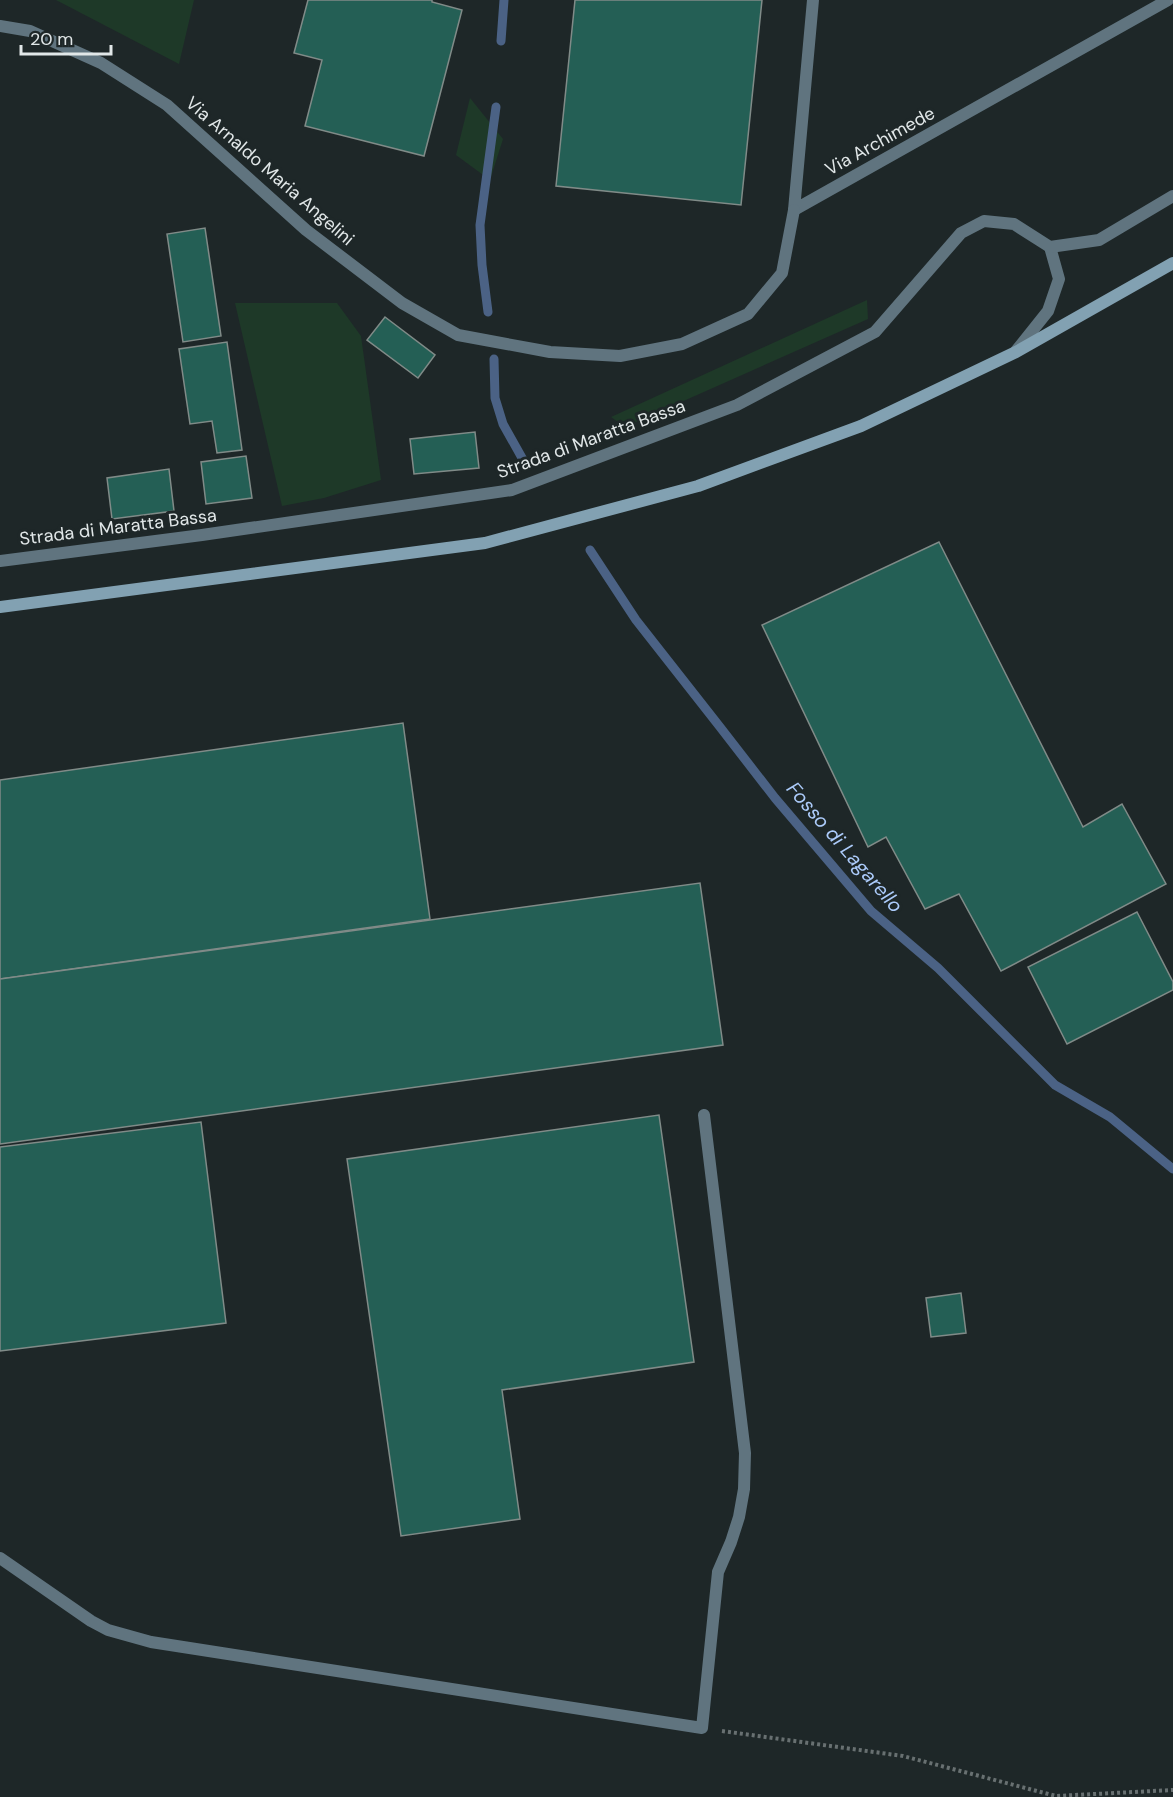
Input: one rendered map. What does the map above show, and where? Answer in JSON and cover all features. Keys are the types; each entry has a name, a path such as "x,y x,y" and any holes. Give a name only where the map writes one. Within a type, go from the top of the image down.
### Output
{"main road":[{"path":"0,607 485,543 698,486 861,426 1016,352 1173,263"}],"street":[{"name":"Via Archimede","path":"794,210 813,0"},
{"name":"Via Archimede","path":"794,210 1167,0"},
{"name":"Via Arnaldo Maria Angelini","path":"0,26 30,32 101,63 167,105 306,230 402,303 458,335 550,352 620,356 682,344 748,314 782,273 794,210"},
{"path":"1016,352 1048,311 1059,279 1050,247 1099,240 1173,196"},
{"name":"Strada di Maratta Bassa","path":"0,561 202,535 512,490 737,405 875,332 961,233 984,221 1014,224 1050,247"},
{"path":"0,1558 91,1621 126,1636 151,1642 702,1728 718,1572 739,1517 744,1489 745,1453 704,1115"}],"path":[{"path":"702,1728 903,1756 1056,1796 1173,1790"}],"green space":[{"path":"56,0 194,0 179,64"},
{"path":"470,98 503,139 490,180 456,155"},
{"path":"867,300 868,319 625,427 611,417"},
{"path":"235,303 337,303 361,336 381,480 324,498 282,506"}],"building":[{"path":"308,0 432,0 432,2 462,10 424,156 305,126 322,60 294,53"},
{"path":"575,0 762,0 741,205 556,186"},
{"path":"205,228 221,336 183,342 167,234"},
{"path":"385,317 435,355 418,378 367,340"},
{"path":"227,342 242,450 217,453 212,421 190,424 179,349"},
{"path":"475,432 479,468 414,474 410,439"},
{"path":"246,456 252,498 206,504 201,462"},
{"path":"169,469 174,511 112,519 107,478"},
{"path":"939,542 1083,827 1122,804 1166,884 1001,971 959,894 925,909 886,837 868,847 762,625"},
{"path":"403,723 430,919 0,979 0,780"},
{"path":"700,883 723,1045 0,1144 0,979"},
{"path":"1137,912 1173,982 1173,990 1067,1044 1028,967"},
{"path":"659,1115 694,1362 502,1390 520,1519 401,1536 347,1159"},
{"path":"201,1122 226,1323 0,1351 0,1147"},
{"path":"961,1293 966,1333 931,1337 926,1298"}],"waterway":[{"name":"Fosso di Lagarello","path":"501,41 504,0"},
{"path":"488,312 480,225 496,107"},
{"path":"494,359 495,398 503,424 526,465"},
{"name":"Fosso di Lagarello","path":"590,550 636,620 775,798 871,911 938,968 1055,1085 1110,1117 1173,1169"}]}
